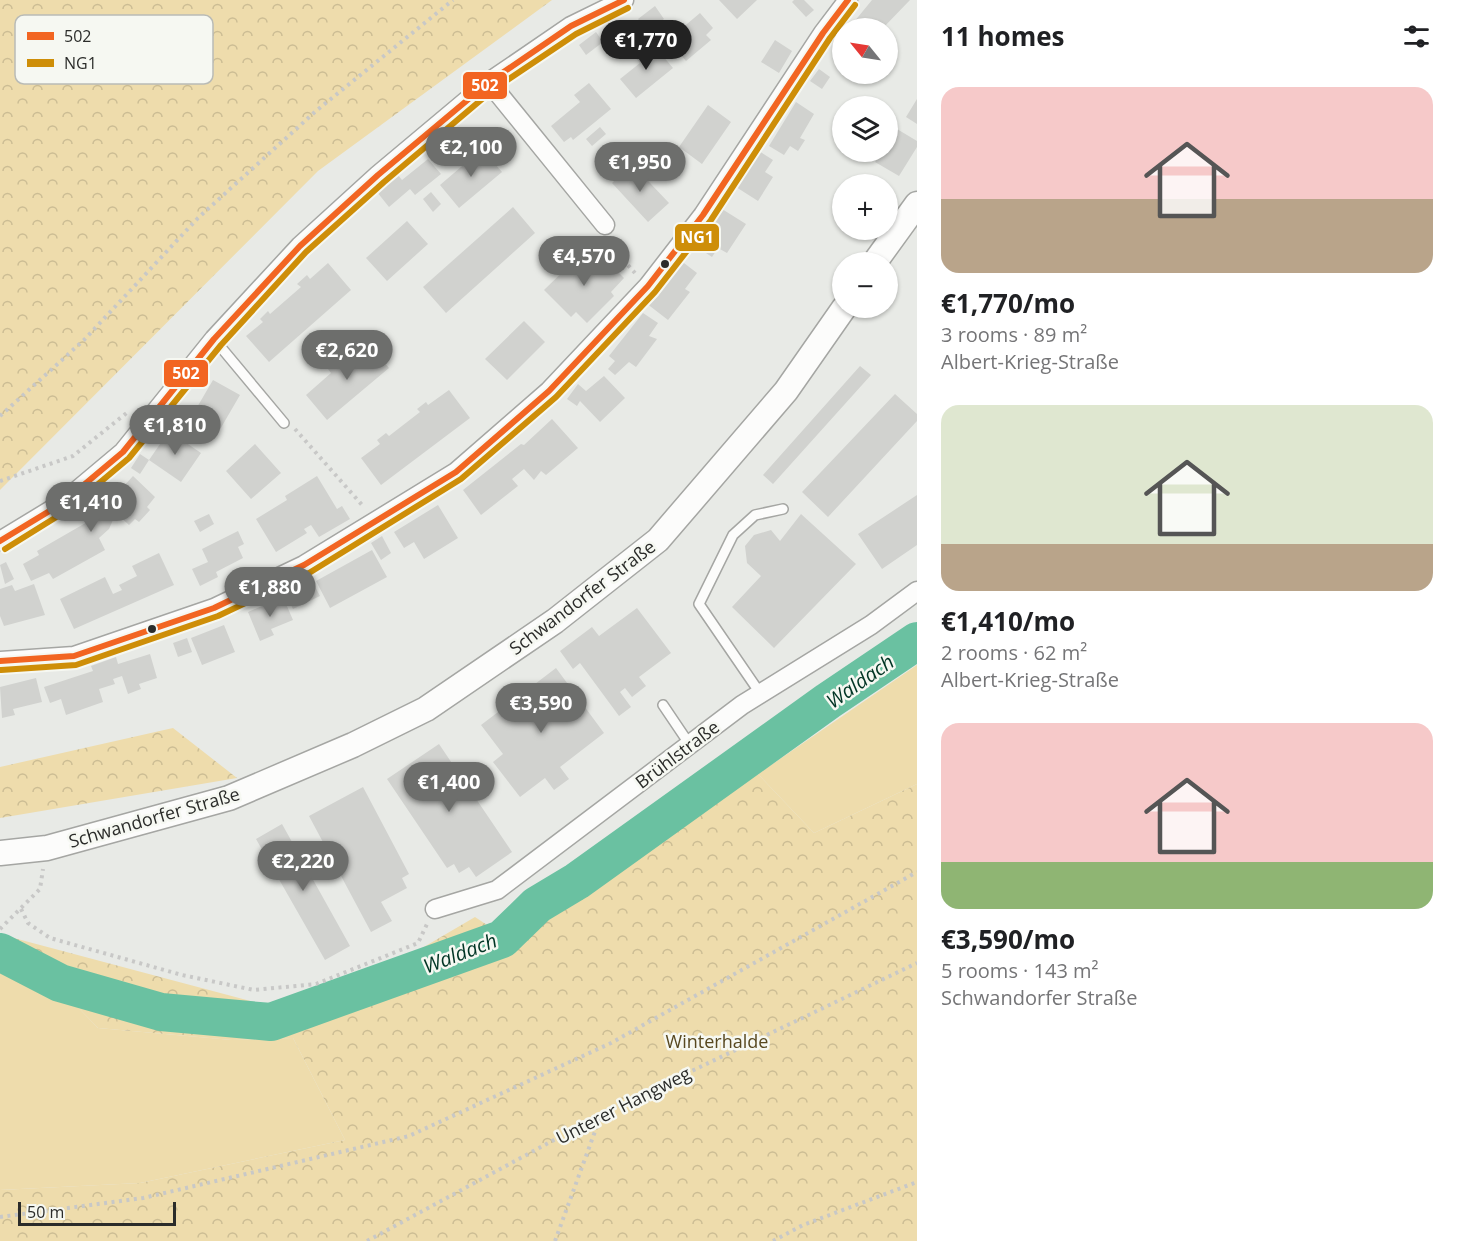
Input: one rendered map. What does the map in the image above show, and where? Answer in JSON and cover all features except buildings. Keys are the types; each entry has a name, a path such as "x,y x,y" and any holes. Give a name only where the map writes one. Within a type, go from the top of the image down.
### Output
{"main road":[{"path":"882,252 917,204"},
{"name":"Schwandorfer Straße","path":"0,853 47,848 229,798 353,745 426,709 555,621 658,540 786,391 837,318"}],"street":[{"path":"0,541 61,504 123,452 214,339 300,246 378,175 489,82 571,26 624,0"},
{"path":"0,661 74,656 148,633 214,608 304,565 456,472 549,391 648,286 703,215 816,42 848,0"},
{"path":"489,82 605,225"},
{"name":"Brühlstraße","path":"435,909 497,890 760,693 871,625 917,591"}],"lane":[{"path":"214,339 284,423"},
{"path":"760,693 699,604 733,536 755,515 783,509"},
{"path":"663,705 690,745"}],"path":[{"path":"0,416 84,340 198,218 316,111 453,0"},
{"path":"605,225 605,239 648,286"},
{"path":"0,481 73,456 136,405"},
{"path":"0,411 8,411"},
{"path":"284,423 298,431 375,521"},
{"path":"0,929 40,889 47,848"},
{"path":"0,1218 143,1198 409,1136 611,1043 917,872"},
{"path":"21,909 28,923 50,938 182,975 254,990 316,984 418,943 435,909"},
{"name":"Unterer Hangweg","path":"367,1241 602,1114 917,963"},
{"path":"555,1241 602,1114"},
{"path":"773,1241 802,1225 917,1182"}],"green space":[{"path":"0,0 552,0 318,171 0,490"},
{"path":"917,665 917,784 814,833 758,774"},
{"path":"173,728 237,778 0,818 0,767"},
{"name":"Winterhalde","path":"758,774 814,833 917,784 917,1241 0,1241 0,1190 140,1183 345,1140 293,1038 232,1040 98,1028 10,937 273,1007 400,961 475,917 514,943 543,917"},
{"path":"0,936 10,937 98,1028 232,1040 293,1038 345,1140 140,1183 0,1190"}],"waterway":[{"name":"Waldach","path":"0,952 60,983 161,1012 271,1022 502,939 537,905 577,881 828,701 917,641"}],"transit line":[{"name":"502","path":"0,541 61,504 123,452 214,339 300,246 378,175 489,82 571,26 624,0"},
{"name":"502","path":"0,661 74,656 214,608 304,565 456,472 549,391 648,286 703,215 823,33 848,0"},
{"name":"NG1","path":"1,670 76,665 218,616 309,573 461,479 556,397 655,292 711,220 830,38 855,5"},
{"name":"NG1","path":"5,549 66,511 129,458 221,345 306,252 384,182 494,89 576,34 628,8"}]}
